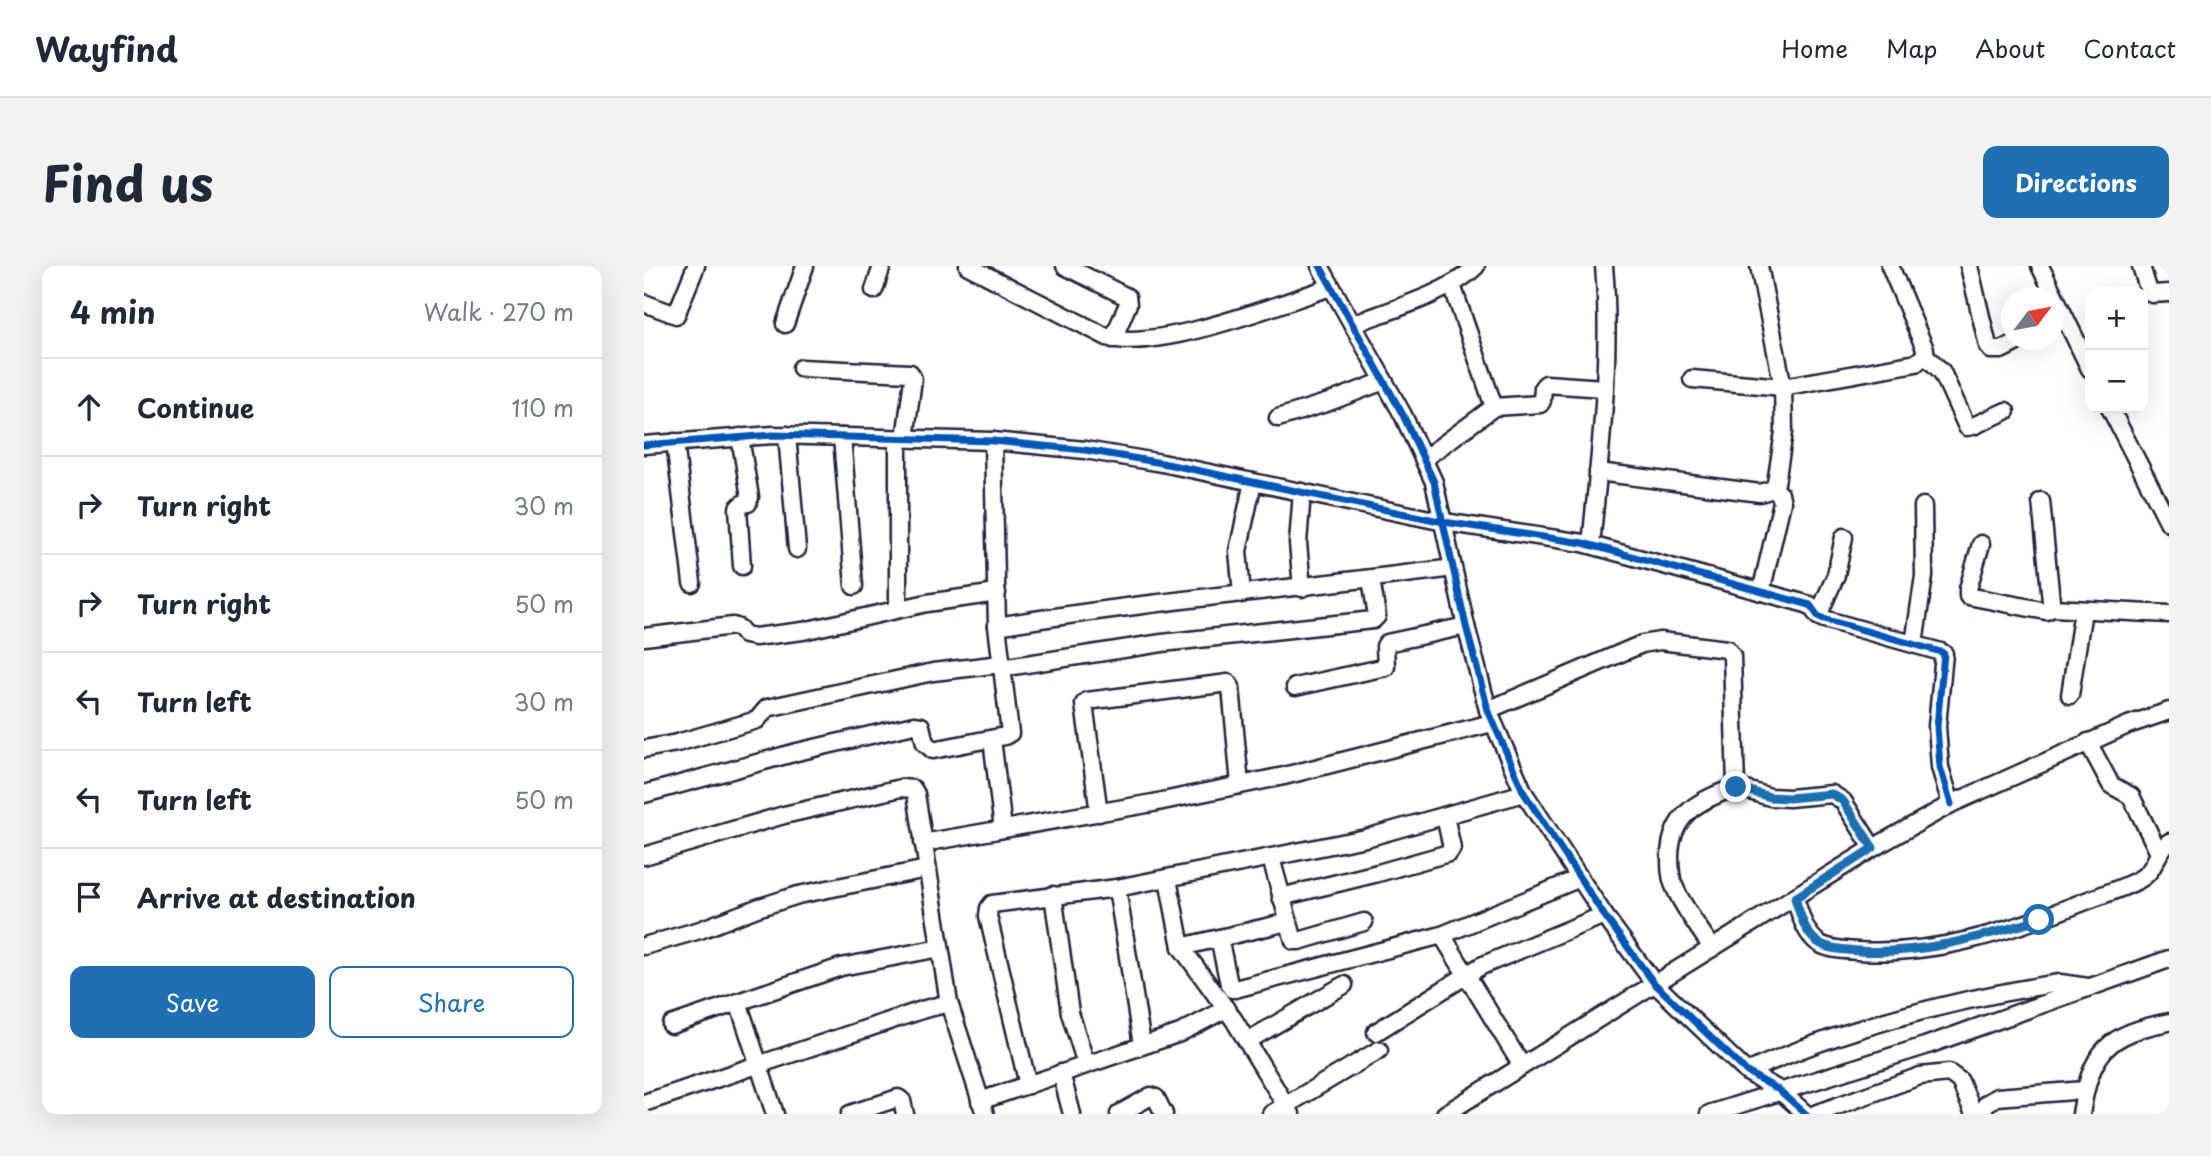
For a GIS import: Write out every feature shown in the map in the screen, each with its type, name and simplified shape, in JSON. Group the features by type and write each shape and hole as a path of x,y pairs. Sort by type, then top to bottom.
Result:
{"street":[{"path":"644,303 676,315 696,266"},
{"path":"785,324 805,266"},
{"path":"874,290 882,266"},
{"path":"968,266 1113,339 1153,338 1192,332 1331,287"},
{"path":"1065,266 1129,300 1113,339"},
{"path":"1320,266 1384,381 1434,482 1466,626 1490,717 1524,793 1604,915 1654,983 1747,1072 1779,1090 1805,1114"},
{"path":"1353,324 1452,285 1467,276 1476,266"},
{"path":"1591,545 1604,388 1607,299 1604,266"},
{"path":"1598,472 1760,493 1773,489 1784,432 1783,387 1759,266"},
{"path":"1692,379 1783,387 1916,363 1925,355 1926,349 1890,266"},
{"path":"1969,266 1988,346 1991,350 2001,350"},
{"path":"2040,266 2047,287"},
{"path":"2141,266 2149,292 2169,293"},
{"path":"1452,285 1494,407"},
{"path":"2064,328 2085,361"},
{"path":"1925,355 1942,372 1967,426 1973,426 2006,411"},
{"path":"802,368 910,373 913,379 902,439 898,608"},
{"path":"1278,418 1384,381"},
{"path":"1424,458 1494,407 1540,404 1546,384 1604,388"},
{"path":"2113,413 2169,523"},
{"path":"787,435 797,549"},
{"path":"644,445 787,435 993,441 1085,450 1444,522 1591,545 1810,605 1818,615 1941,652 1944,657 1937,726 1940,767 1951,804"},
{"path":"740,437 750,497 748,503 742,503 738,508 742,566"},
{"path":"842,437 854,586"},
{"path":"644,794 797,752 914,725 921,726 925,743 933,750 1010,733 997,626 993,441"},
{"path":"674,442 692,583"},
{"path":"1242,594 1238,551 1253,482"},
{"path":"1761,592 1782,502 1780,494 1773,489"},
{"path":"1302,492 1298,544 1302,588"},
{"path":"2041,500 2053,608"},
{"path":"1914,644 1924,576 1923,506"},
{"path":"1818,615 1836,575 1844,537"},
{"path":"1980,544 1968,596 2046,611 2053,608 2169,614"},
{"path":"997,626 1096,610 1302,588 1453,568"},
{"path":"644,749 677,743 757,720 767,708 933,672 1373,620 1377,615 1371,579"},
{"path":"644,637 733,626 745,635 755,637 803,631 898,608 997,593"},
{"path":"2070,695 2083,610"},
{"path":"1295,688 1385,668 1388,664 1385,646 1387,643 1466,626"},
{"path":"923,843 1099,813 1240,785 1490,717 1642,644 1660,641 1727,649 1732,656 1736,787"},
{"path":"1099,813 1084,704 1087,701 1228,683 1231,688 1240,785"},
{"path":"1445,1114 1873,848 1951,804 2088,742 2169,711"},
{"path":"992,738 1003,829"},
{"path":"1795,898 1804,924 1812,937 1821,944 1839,950 1883,953 1962,942 2039,920 2135,882 2152,870 2164,847 2131,796 2111,785 2088,742"},
{"path":"1712,948 1674,887 1670,870 1674,830 1681,818 1696,805 1713,795 1736,787 1770,797 1832,794 1843,801 1873,848"},
{"path":"644,856 784,815 913,789 916,794 949,1003 980,1110 1028,1085 1180,1033 1226,1009"},
{"path":"1028,1085 988,916 992,904 1117,888 1271,858 1366,838 1524,793"},
{"path":"1281,897 1449,853 1452,848 1445,816"},
{"path":"1271,858 1292,938 1296,942 1364,922"},
{"path":"644,946 700,930 798,895 927,869"},
{"path":"1219,938 1229,984 1235,989 1443,934 1580,878"},
{"path":"1168,879 1181,947 1247,1041 1282,1111 1378,1050"},
{"path":"1117,888 1142,1045"},
{"path":"1052,895 1068,1000 1086,1064"},
{"path":"1376,1032 1467,973 1604,915"},
{"path":"1181,947 1288,922"},
{"path":"1443,934 1522,1066"},
{"path":"671,1025 841,967 940,948"},
{"path":"1709,1114 1739,1109 1779,1090 1925,1046 2169,959"},
{"path":"1747,1072 1788,1054 1933,1009 2008,991 2060,983 2091,987"},
{"path":"1247,1041 1345,985"},
{"path":"738,1002 775,1114"},
{"path":"644,1103 949,1003"},
{"path":"2081,1114 2093,1066 2109,1044 2126,1035 2169,1022"},
{"path":"1061,1073 1072,1114"},
{"path":"1815,1114 1920,1076 1948,1073 1960,1081 1974,1114"},
{"path":"1980,1114 1987,1103 1997,1097 2085,1090"},
{"path":"1119,1114 1152,1096 1157,1098 1164,1114"},
{"path":"850,1114 898,1098 902,1101 905,1114"}],"cycle path":[{"path":"1320,266 1403,415 1434,482 1488,710 1524,793 1604,915 1654,983 1747,1072 1779,1090 1806,1114"},
{"path":"644,445 773,435 993,441 1085,450 1162,463 1444,522 1583,543 1810,605 1818,616 1824,619 1944,654 1937,726 1940,767 1951,804"}],"route":[{"path":"1736,787 1770,797 1789,798 1826,793 1837,796 1873,848 1795,898 1804,924 1812,937 1821,944 1839,950 1883,953 1926,949 1962,942 2039,920"}]}
